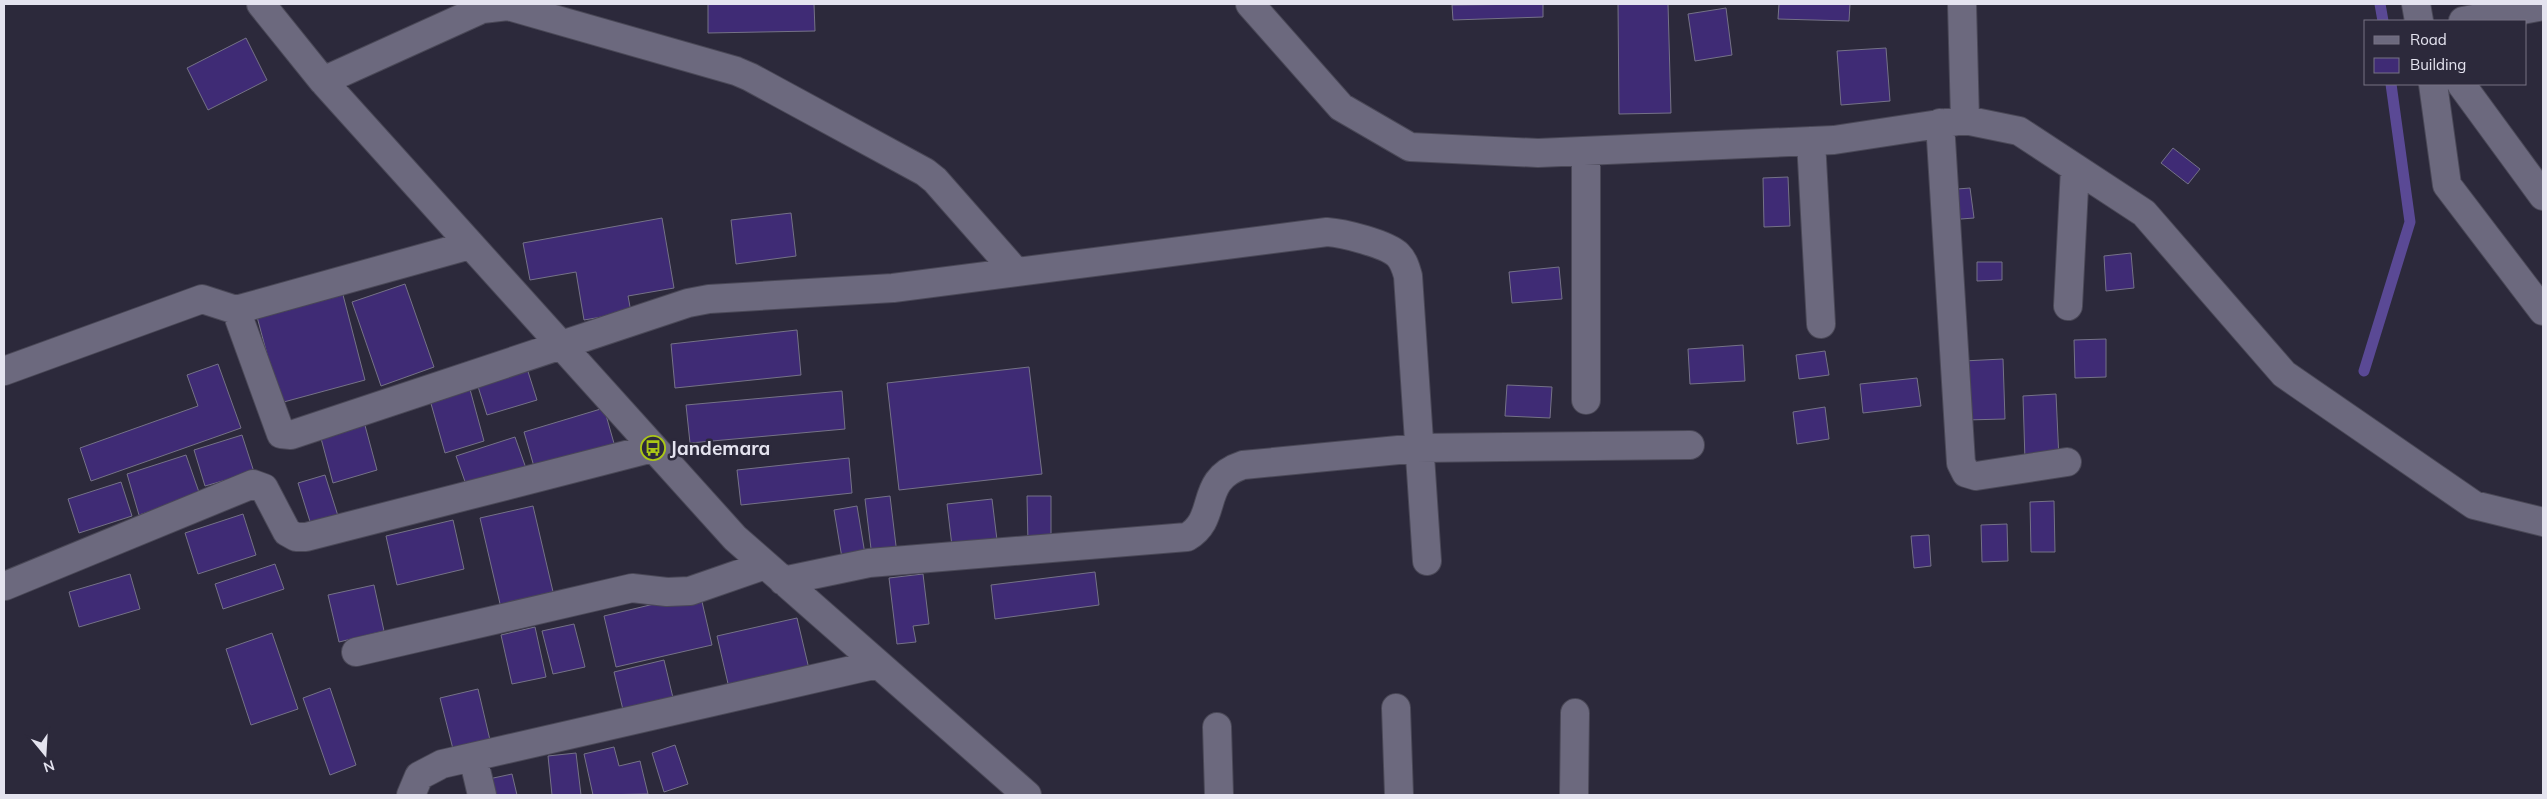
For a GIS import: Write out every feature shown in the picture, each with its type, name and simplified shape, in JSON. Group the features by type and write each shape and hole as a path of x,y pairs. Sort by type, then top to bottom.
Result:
{"street":[{"path":"261,4 323,81 735,538 1027,795"},
{"path":"1250,4 1341,108 1410,147 1538,153 1834,140 1952,122 2019,131 2144,213 2284,374 2474,505 2543,522"},
{"path":"1962,4 1952,122 1961,463 1966,472 1976,476 2067,462"},
{"path":"2416,4 2419,20"},
{"path":"323,81 482,9 508,6 554,10 736,71 904,160 935,180 1016,272"},
{"path":"2468,20 2543,6"},
{"path":"2433,85 2448,185 2543,311"},
{"path":"2462,85 2541,189"},
{"path":"1811,141 1821,324"},
{"path":"1586,151 1586,400"},
{"path":"2068,306 2075,168"},
{"path":"236,310 278,429 286,436 688,303 709,299 893,288 1339,232 1390,249 1398,255 1408,276 1427,562"},
{"path":"4,371 202,299 236,310 470,245"},
{"path":"356,652 632,588 667,592 690,591 774,573 869,563 1187,537 1197,531 1202,524 1214,487 1220,476 1230,469 1243,465 1419,448 1690,445"},
{"path":"5,586 253,484 264,488 287,532 296,537 306,537 654,448"},
{"path":"411,795 419,776 442,764 878,664"},
{"path":"1396,708 1399,795"},
{"path":"1574,713 1574,795"},
{"path":"1217,727 1219,795"},
{"path":"473,757 482,795"}],"building":[{"path":"708,4 814,4 815,31 708,33"},
{"path":"1543,4 1543,17 1453,20 1452,5"},
{"path":"1618,4 1668,4 1671,113 1619,114"},
{"path":"1779,4 1850,4 1849,21 1778,19"},
{"path":"1726,8 1732,55 1695,61 1688,14"},
{"path":"246,38 267,80 208,110 187,68"},
{"path":"1886,48 1890,101 1841,105 1837,51"},
{"path":"2173,148 2200,169 2188,184 2161,163"},
{"path":"1788,177 1790,226 1764,227 1763,178"},
{"path":"1970,188 1974,218 1948,220 1945,190"},
{"path":"791,213 796,256 736,264 731,220"},
{"path":"662,218 674,288 628,296 631,312 584,320 576,272 530,280 523,243"},
{"path":"2131,253 2134,288 2106,291 2104,256"},
{"path":"1977,262 2002,262 2002,280 1977,281"},
{"path":"1559,267 1562,299 1512,303 1509,272"},
{"path":"405,284 434,367 381,386 352,302"},
{"path":"342,291 365,380 280,403 256,313"},
{"path":"797,330 801,375 675,388 671,344"},
{"path":"2106,339 2106,377 2075,378 2074,340"},
{"path":"1743,345 1745,381 1690,384 1688,349"},
{"path":"1825,351 1829,375 1799,379 1796,355"},
{"path":"2003,359 2005,419 1966,420 1963,361"},
{"path":"525,362 537,400 487,415 475,377"},
{"path":"218,364 241,428 91,481 80,448 198,406 187,375"},
{"path":"1029,367 1042,474 899,490 887,383"},
{"path":"1917,378 1921,406 1863,413 1860,384"},
{"path":"468,382 484,441 445,453 428,393"},
{"path":"1507,385 1552,387 1550,418 1505,416"},
{"path":"842,391 845,429 690,443 686,405"},
{"path":"2056,394 2059,460 2025,461 2023,396"},
{"path":"1825,407 1829,439 1797,444 1793,412"},
{"path":"604,408 617,454 537,477 524,432"},
{"path":"363,418 377,470 333,483 319,431"},
{"path":"242,435 254,472 205,486 194,450"},
{"path":"515,437 528,474 469,493 456,456"},
{"path":"186,455 200,495 139,515 127,474"},
{"path":"849,458 852,493 741,505 737,470"},
{"path":"325,475 339,519 312,528 298,483"},
{"path":"121,482 132,516 79,533 68,499"},
{"path":"890,496 897,554 872,557 865,499"},
{"path":"1027,496 1051,496 1051,543 1028,543"},
{"path":"992,499 997,540 952,546 947,504"},
{"path":"2054,501 2055,552 2031,552 2030,502"},
{"path":"533,506 554,596 501,608 480,518"},
{"path":"857,506 866,560 843,564 834,510"},
{"path":"243,514 256,555 198,574 185,533"},
{"path":"453,520 464,569 397,585 386,536"},
{"path":"2007,524 2008,561 1982,562 1981,525"},
{"path":"1929,535 1931,566 1914,568 1911,536"},
{"path":"275,564 284,589 223,609 215,584"},
{"path":"1095,572 1099,605 995,619 991,585"},
{"path":"130,574 140,609 79,627 69,592"},
{"path":"923,574 929,624 913,626 916,642 897,644 889,578"},
{"path":"374,585 384,631 339,642 328,595"},
{"path":"700,593 712,645 616,667 604,616"},
{"path":"797,618 809,669 729,688 717,636"},
{"path":"574,624 585,667 553,674 542,631"},
{"path":"535,627 546,677 512,684 501,635"},
{"path":"272,633 298,709 251,725 226,649"},
{"path":"664,660 674,702 624,714 614,672"},
{"path":"330,688 356,765 330,775 303,698"},
{"path":"478,689 490,740 453,749 440,698"},
{"path":"675,745 688,784 664,792 652,753"},
{"path":"614,747 619,766 640,761 648,794 593,795 584,754"},
{"path":"576,753 581,795 552,795 548,756"},
{"path":"512,774 517,795 487,795 484,780"}],"waterway":[{"path":"2380,4 2383,20"},
{"path":"2364,371 2410,222 2391,85"}],"place":[{"name":"Jandemara","path":"653,448"}]}
